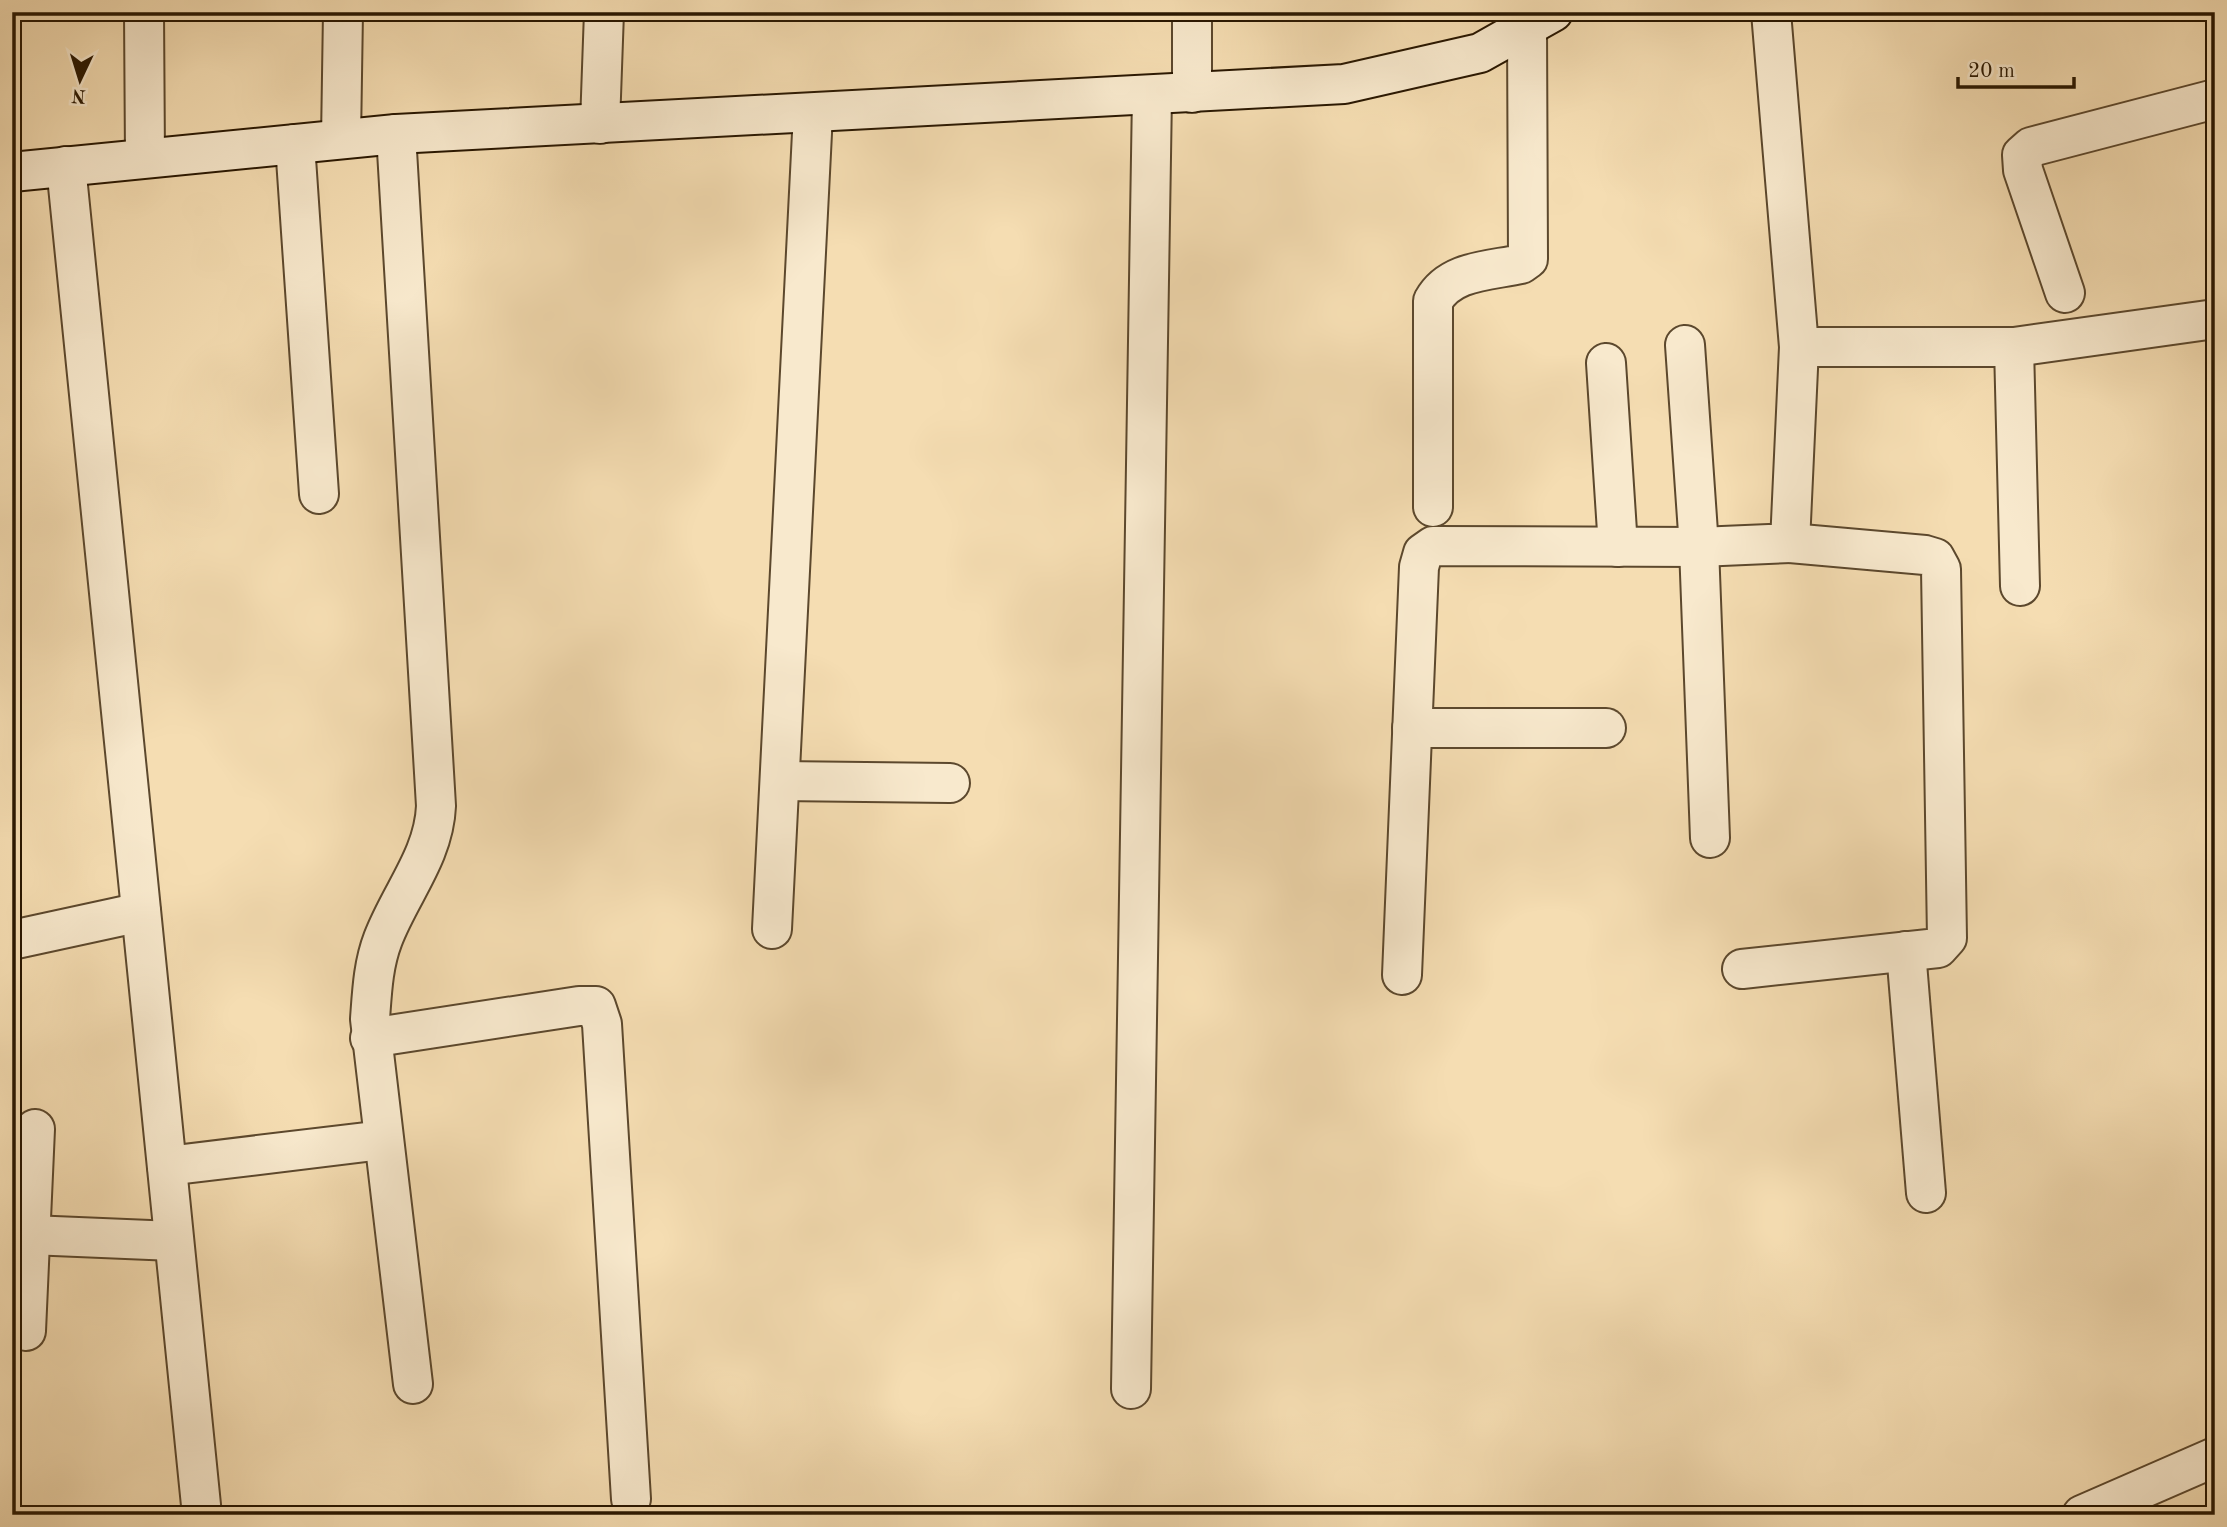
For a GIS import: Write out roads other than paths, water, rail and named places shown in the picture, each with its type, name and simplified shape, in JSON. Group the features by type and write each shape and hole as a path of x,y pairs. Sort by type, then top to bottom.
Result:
{"street":[{"path":"144,12 145,158"},
{"path":"341,139 343,12"},
{"path":"600,124 604,12"},
{"path":"1192,12 1192,93"},
{"path":"1771,12 1799,347 1790,543"},
{"path":"12,172 396,134 1344,84 1480,52 1540,19"},
{"path":"1433,507 1433,301 1441,287 1452,279 1521,264 1528,259 1540,19"},
{"path":"1131,1389 1152,95"},
{"path":"2066,293 2023,170 2022,155 2031,147 2215,99"},
{"path":"772,929 813,113"},
{"path":"396,134 436,806 431,843 383,938 375,961 370,1038 414,1384"},
{"path":"295,144 320,494"},
{"path":"66,166 202,1515"},
{"path":"1799,347 2014,347 2215,319"},
{"path":"1685,345 1699,547 1710,838"},
{"path":"2014,347 2020,586"},
{"path":"1606,363 1618,547"},
{"path":"1402,975 1419,567 1423,553 1433,546 1699,547 1790,543 1935,558 1941,569 1947,939 1938,947 1742,969"},
{"path":"1412,728 1606,728"},
{"path":"779,781 950,783"},
{"path":"12,940 141,912"},
{"path":"1906,951 1926,1193"},
{"path":"370,1038 579,1006 596,1006 602,1024 631,1499"},
{"path":"26,1331 35,1129"},
{"path":"167,1166 366,1142"},
{"path":"30,1235 174,1241"},
{"path":"2082,1515 2215,1457"}]}
